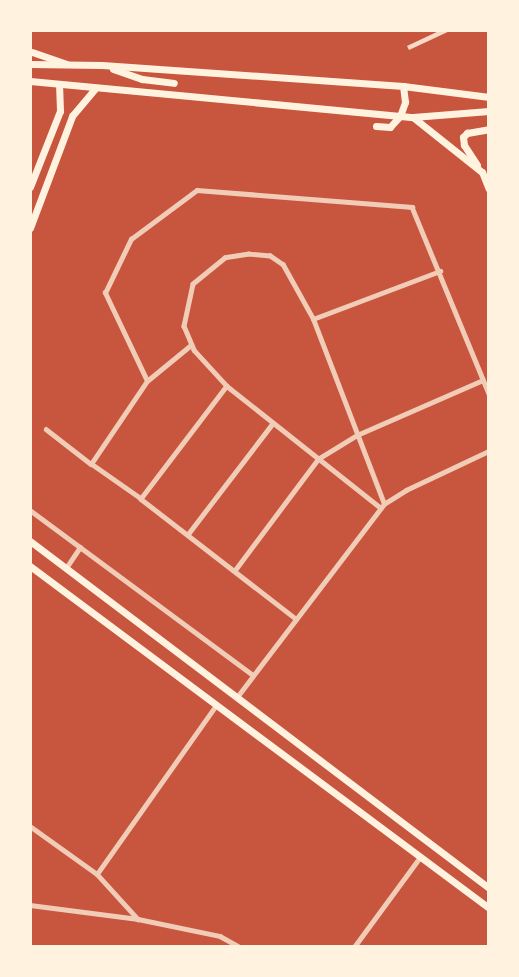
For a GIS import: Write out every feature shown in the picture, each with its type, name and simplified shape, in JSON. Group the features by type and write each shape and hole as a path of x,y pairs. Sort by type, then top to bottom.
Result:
{"main road":[{"path":"32,52 75,66"},
{"path":"30,64 102,65 403,86 489,97"},
{"path":"102,65 142,79 174,83"},
{"path":"30,81 94,89 413,117 489,111"},
{"path":"30,187 60,111 59,85"},
{"path":"376,126 390,127 400,116 405,102 403,86"},
{"path":"30,228 72,116 94,89"},
{"path":"413,117 482,172"},
{"path":"489,129 467,133 463,140 489,189"},
{"path":"39,167 52,171"},
{"path":"30,541 489,888"},
{"path":"30,566 489,908"}],"street":[{"path":"147,381 105,293 131,239 191,192 202,189 409,206 440,271 489,394"},
{"path":"259,254 283,265 313,319 383,506 272,424 227,386 191,345 184,326 189,292 210,266 233,256 259,254"},
{"path":"313,319 440,271"},
{"path":"90,464 147,381 191,345"},
{"path":"235,570 318,459 357,435 483,380"},
{"path":"141,500 227,386"},
{"path":"188,534 272,424"},
{"path":"46,429 90,464 188,534 296,619"},
{"path":"237,697 383,506 405,490 489,451"},
{"path":"30,510 254,675"},
{"path":"66,568 80,547"},
{"path":"97,874 216,705"},
{"path":"30,826 97,874 138,919"},
{"path":"354,947 420,856"},
{"path":"30,905 138,919 220,936 240,947"}],"building":[{"path":"441,30 452,30 409,50 407,46"}]}
